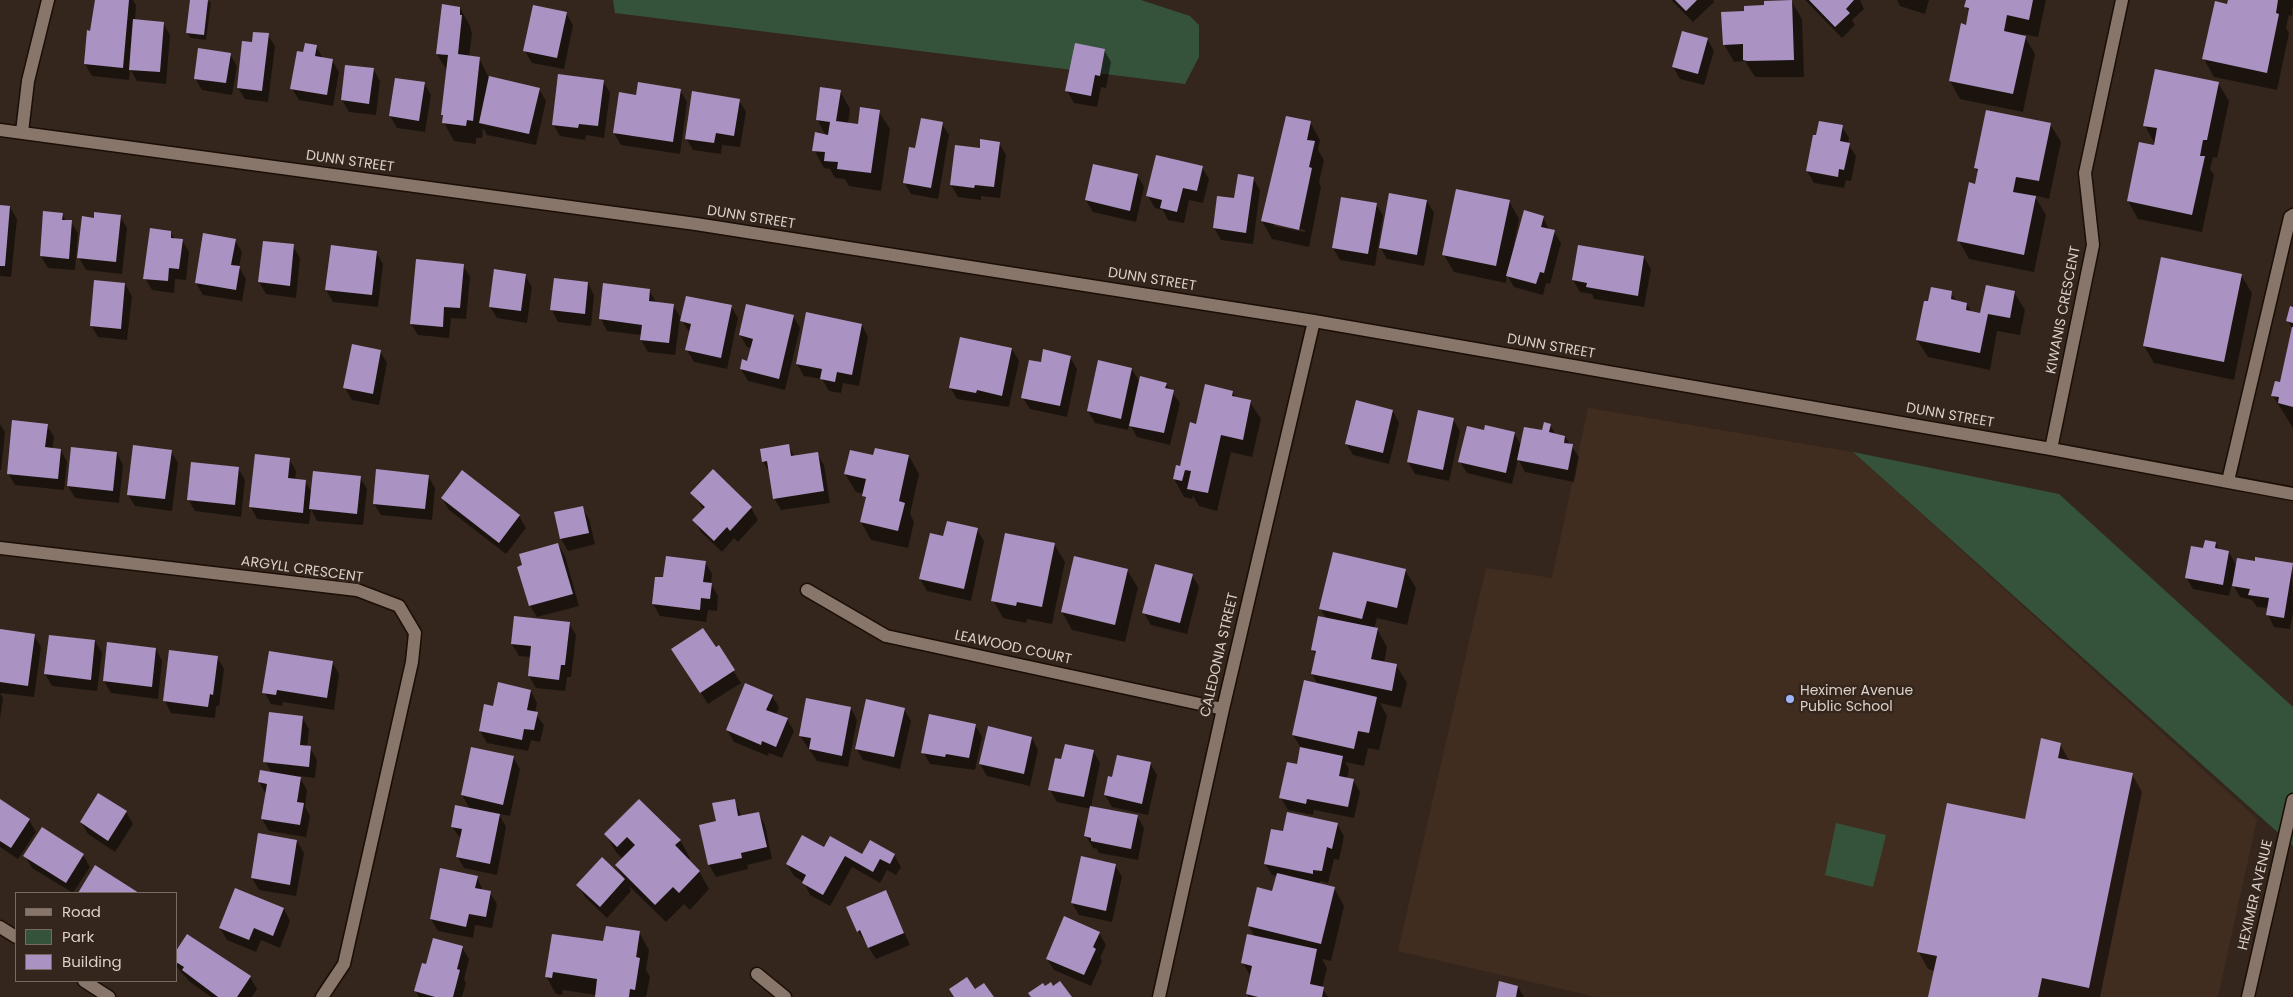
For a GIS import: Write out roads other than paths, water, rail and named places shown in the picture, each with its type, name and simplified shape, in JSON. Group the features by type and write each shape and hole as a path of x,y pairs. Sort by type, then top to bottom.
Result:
{"street":[{"path":"22,132 28,81 48,0"},
{"name":"KIWANIS CRESCENT","path":"2051,449 2093,245 2085,173 2122,0"},
{"name":"DUNN STREET","path":"0,130 696,224 1314,321 2051,449 2293,494"},
{"path":"2228,481 2290,217 2293,215"},
{"name":"CALEDONIA STREET","path":"1159,997 1223,709 1314,321"},
{"name":"ARGYLL CRESCENT","path":"0,548 357,590 399,606 415,633 412,662 344,964 322,997"},
{"name":"LEAWOOD COURT","path":"807,590 886,636 1223,709"},
{"name":"HEXIMER AVENUE","path":"2248,997 2293,800"},
{"path":"0,927 15,936"},
{"path":"757,974 785,997"},
{"path":"86,982 109,997"}],"place":[{"name":"Heximer Avenue Public School","path":"1790,699"}]}
